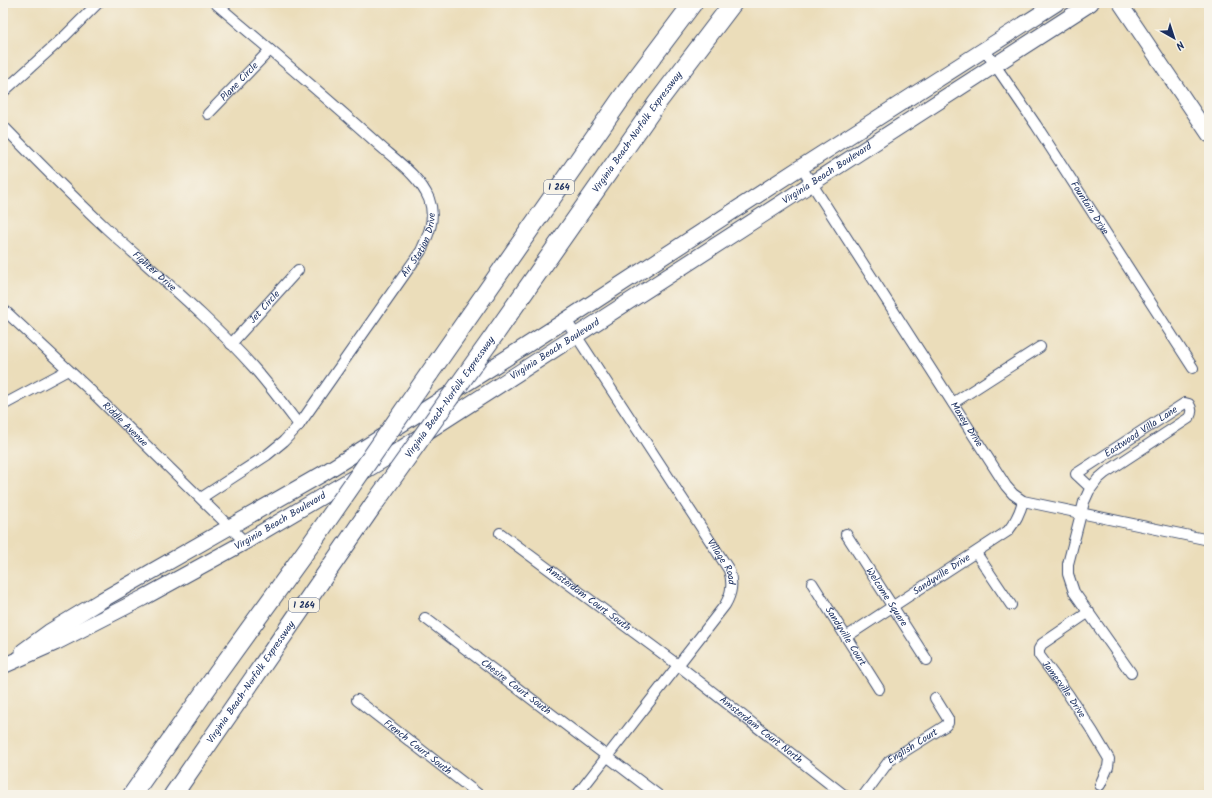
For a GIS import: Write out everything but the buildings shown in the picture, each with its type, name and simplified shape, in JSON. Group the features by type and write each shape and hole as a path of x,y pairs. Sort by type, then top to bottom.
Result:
{"highway":[{"name":"I 264","path":"132,795 311,544 623,96 693,3"},
{"name":"Virginia Beach-Norfolk Expressway","path":"173,795 374,504 657,103 733,3"},
{"path":"128,795 171,740"}],"main road":[{"name":"Virginia Beach Boulevard","path":"3,666 62,624 324,473 566,320 1057,3"},
{"name":"Virginia Beach Boulevard","path":"3,666 91,626 245,542 385,459 1091,3"}],"street":[{"path":"3,92 65,36 98,3"},
{"name":"Air Station Drive","path":"200,498 267,455 299,425 421,251 428,238 432,223 432,210 428,199 415,178 368,135 215,3"},
{"path":"1120,3 1209,135"},
{"name":"Fountain Drive","path":"984,49 1036,125 1193,368"},
{"name":"Plane Circle","path":"208,114 270,50"},
{"name":"Fighter Drive","path":"3,126 49,174 106,228 196,309 231,344 277,395 299,425"},
{"name":"Maxey Drive","path":"801,167 813,183 1006,486 1013,494 1023,501 1209,540"},
{"name":"Jet Circle","path":"231,344 298,270"},
{"name":"Riddle Avenue","path":"3,309 245,542"},
{"name":"Village Road","path":"566,320 729,570 732,579 730,597 725,605 577,795"},
{"path":"953,403 1040,347"},
{"path":"3,405 68,370"},
{"name":"Eastwood Villa Lane","path":"1091,488 1076,474 1185,403 1189,404 1192,408 1192,414 1189,418 1105,473 1091,488 1084,502 1068,564 1070,584 1074,592 1131,673"},
{"name":"Sandyville Drive","path":"846,637 1008,531 1020,512 1023,501"},
{"name":"Amsterdam Court South","path":"500,533 678,665"},
{"name":"Welcome Square","path":"846,534 927,660"},
{"path":"976,553 1011,605"},
{"name":"Sandyville Court","path":"812,583 879,689"},
{"name":"Jamesville Drive","path":"1089,612 1042,644 1039,649 1039,655 1076,707 1109,758 1108,767 1100,785"},
{"name":"Chesire Court South","path":"425,618 658,795"},
{"name":"Amsterdam Court North","path":"678,665 844,795"},
{"name":"English Court","path":"864,795 889,761 945,726 948,719 935,698"},
{"name":"French Court South","path":"357,700 479,795"}]}
